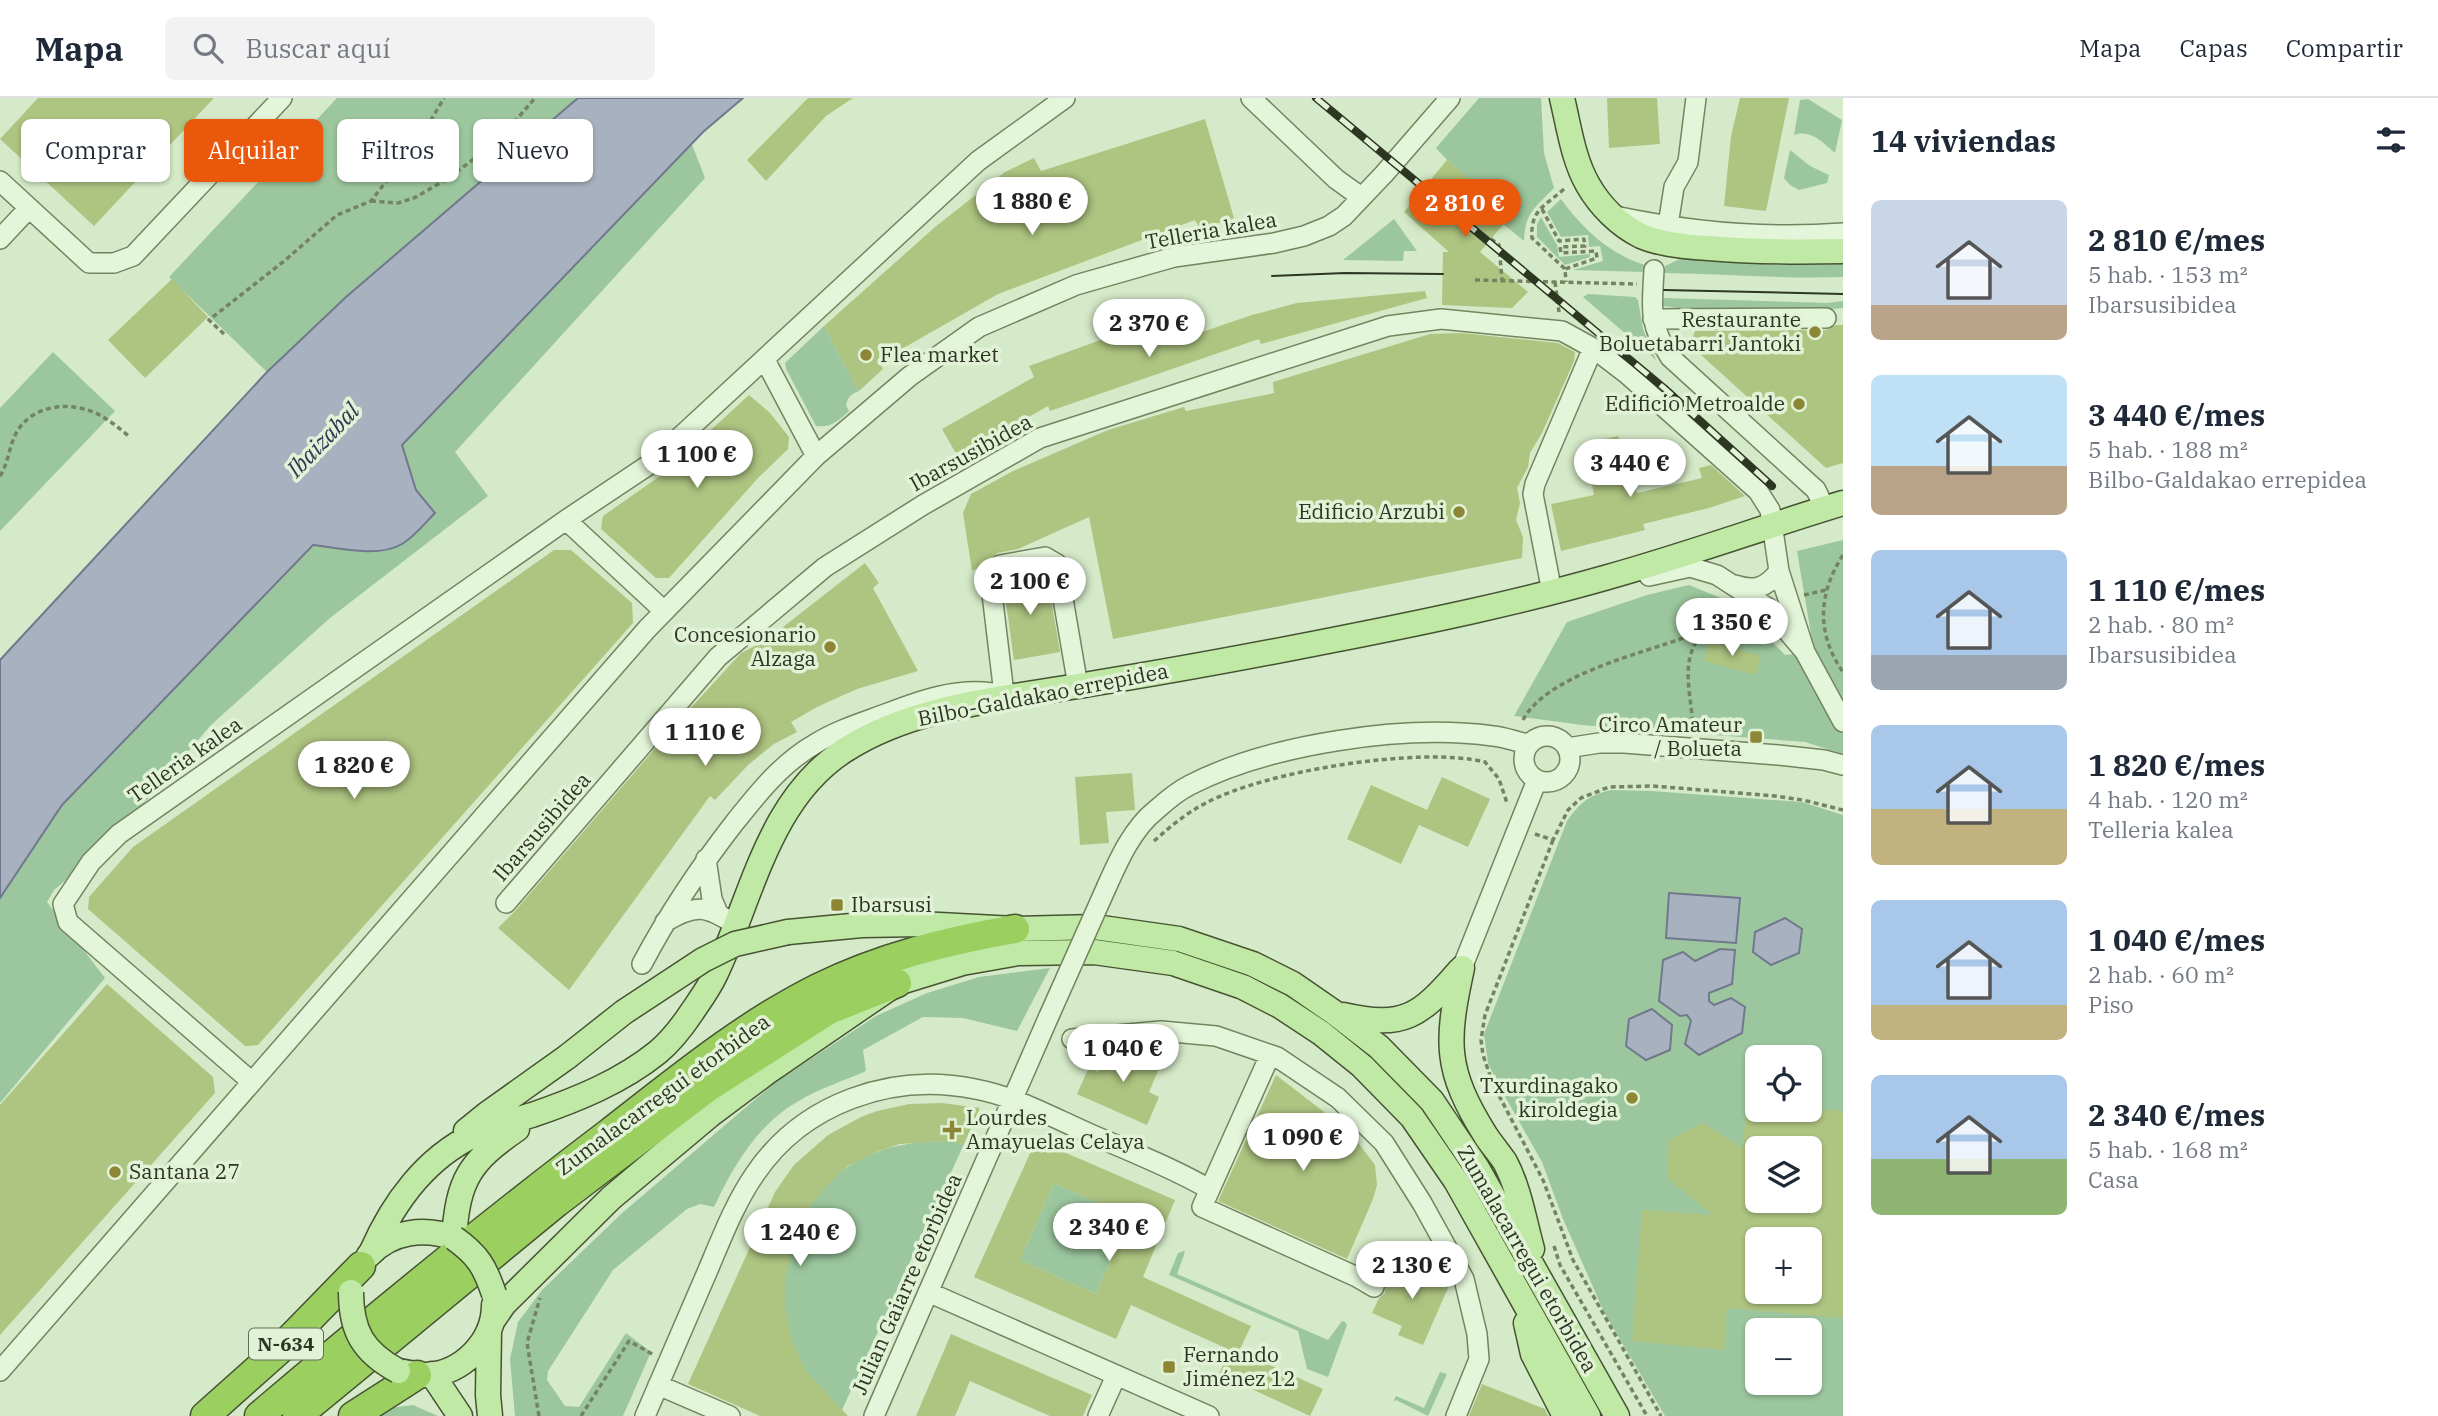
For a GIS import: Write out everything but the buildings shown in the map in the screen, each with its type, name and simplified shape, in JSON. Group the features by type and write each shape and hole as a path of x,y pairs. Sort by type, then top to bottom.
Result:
{"highway":[{"name":"Zumalacarregui etorbidea","path":"297,1416 495,1220 713,1053 818,988 859,970 956,939 1016,929"},
{"name":"Zumalacarregui etorbidea","path":"259,1416 556,1203 708,1088 829,1010 897,983"},
{"name":"N-634","path":"205,1416 278,1352 366,1259"},
{"path":"353,1416 416,1373"}],"main road":[{"path":"1562,98 1577,161 1586,183 1612,215 1643,236 1675,245 1753,252 1843,251"},
{"name":"Bilbo-Galdakao errepidea","path":"366,1259 382,1229 413,1184 434,1160 475,1134 540,1112 609,1084 662,1049 680,1029 714,979 727,919 783,816 820,769 844,750 900,723 1012,695 1078,687 1334,640 1552,592 1737,538 1773,536 1799,518 1834,506"},
{"path":"434,1160 487,1114 624,1012 703,960 735,944 788,932 862,925 920,924 1016,929"},
{"name":"Zumalacarregui etorbidea","path":"1016,929 1095,927 1179,939 1253,964 1293,984 1379,1047 1432,1101 1477,1168 1617,1416"},
{"name":"Zumalacarregui etorbidea","path":"897,983 962,964 1018,953 1094,952 1173,963 1243,987 1280,1006 1321,1033 1362,1066 1412,1117 1455,1181 1588,1416"},
{"path":"1335,1013 1372,1021 1393,1021 1418,1012 1438,995 1462,968"},
{"path":"1462,968 1452,1013 1450,1040 1456,1079 1517,1189 1539,1280"},
{"path":"491,1416 488,1395 491,1325 494,1294 486,1268 470,1249 454,1238 430,1231 411,1232 386,1241 366,1259 351,1292 351,1314 362,1342 380,1361 416,1373 446,1371 467,1360 479,1348 491,1325 503,1304 611,1198 770,1070 897,983"},
{"name":"Bilbo-Galdakao errepidea","path":"454,1238 460,1194 468,1173 490,1147 540,1112"},
{"path":"1518,1292 1533,1354 1565,1416"},
{"path":"416,1373 460,1416"}],"street":[{"path":"0,181 89,263 114,263 133,257 282,98"},
{"name":"Telleria kalea","path":"252,1082 68,922 63,904 91,862 119,834 566,520 653,462 978,161 1065,98"},
{"path":"1251,98 1336,179 1362,197"},
{"name":"Telleria kalea","path":"0,1370 664,611 816,456 910,376 979,327 1076,285 1174,257 1274,243 1304,236 1329,226 1344,216 1362,197 1450,98"},
{"path":"1668,225 1674,187 1688,162 1696,98"},
{"path":"0,239 29,208"},
{"path":"1612,215 1740,235 1815,236 1843,233"},
{"path":"1653,277 1656,335 1670,357 1834,506"},
{"path":"1653,314 1826,318"},
{"name":"Ibarsusibidea","path":"506,903 718,657 825,567 923,505 1041,438 1388,326 1441,319 1562,331 1593,348 1758,491 1770,510 1779,570 1805,652"},
{"path":"1552,592 1533,494 1593,348"},
{"path":"765,360 816,456"},
{"path":"566,520 664,611"},
{"path":"642,964 664,922 706,859 772,777 816,743 933,696 980,691 1012,695 990,577 1000,565 1045,557 1057,564 1078,687"},
{"name":"Bilbo-Galdakao errepidea","path":"1606,578 1636,579 1690,566 1717,575 1768,608 1805,652 1843,722"},
{"path":"1730,583 1756,589 1770,583 1779,570"},
{"name":"Julian Gaiarre etorbidea","path":"874,1416 1107,886 1132,839 1153,811 1189,785 1250,761 1309,747 1390,735 1444,734 1493,736 1529,744"},
{"path":"1546,736 1558,739 1567,748 1570,757 1568,767 1556,780 1537,780 1531,776 1524,764 1525,750 1534,740 1546,736"},
{"path":"1567,748 1599,743 1624,743 1779,755 1843,765"},
{"path":"1462,968 1537,780"},
{"path":"706,859 712,899 727,919"},
{"path":"664,922 679,913 701,907 727,919"},
{"path":"1072,1039 1161,1031 1216,1036 1270,1055 1338,1098 1384,1143 1422,1203 1464,1279 1477,1334 1479,1359 1456,1416"},
{"path":"1270,1055 1202,1208 1374,1287"},
{"path":"645,1416 732,1215 755,1174 785,1139 813,1117 859,1096 910,1084 974,1088 1012,1101 1185,1175 1209,1189"},
{"path":"928,1292 1209,1416"},
{"path":"1098,1416 1116,1376"},
{"path":"658,1385 730,1416"}],"path":[{"path":"371,201 422,135 444,98"},
{"path":"224,334 209,320 216,312 283,262 337,215 371,201 398,203 414,198 447,179 499,141 535,98"},
{"path":"1564,189 1533,216 1532,238 1565,269 1566,282"},
{"path":"1542,209 1559,241 1584,239 1585,246 1560,247 1561,253 1596,251 1597,258 1565,269"},
{"path":"1491,239 1499,246 1502,281"},
{"path":"1475,280 1566,282 1653,277"},
{"path":"1555,282 1562,331"},
{"path":"0,476 19,428 43,410 82,408 102,416 130,437"},
{"path":"1843,555 1832,572 1824,597 1825,630 1835,660 1843,672"},
{"path":"1803,595 1826,590"},
{"path":"1694,732 1687,664 1698,636 1720,615 1741,610"},
{"path":"1523,720 1529,708 1577,677 1686,637 1698,636"},
{"path":"1151,844 1184,816 1207,802 1256,783 1367,762 1463,758 1485,762 1499,779 1508,807 1504,824 1553,840"},
{"path":"1661,1416 1573,1260 1544,1180 1493,1084 1481,1040 1485,1015 1553,840 1568,810 1581,798 1609,787 1653,786 1775,796 1843,810"},
{"path":"1552,1237 1560,1265 1647,1416"},
{"path":"539,1416 527,1343 542,1290"},
{"path":"581,1416 629,1340 668,1363"}],"green space":[{"path":"337,98 578,98 554,119 473,119 473,182 480,182 346,297 267,372 169,277 258,182 323,182 323,119 317,119"},
{"path":"1479,98 1541,98 1544,153 1554,188 1529,217 1524,241 1503,224 1511,214 1436,148"},
{"path":"1808,99 1842,120 1835,153 1811,135 1794,135 1800,100"},
{"path":"689,137 705,178 455,452 488,496 330,618 211,725 110,843 54,890 47,902 105,978 0,1103 0,898 62,805 313,545 352,551 435,513 416,490 402,445"},
{"path":"1790,150 1810,166 1829,175 1827,183 1799,190 1790,185 1784,178"},
{"path":"1561,199 1597,239 1620,254 1645,265 1645,272 1573,270 1603,261 1600,246 1589,247 1588,235 1561,237 1547,212"},
{"path":"1541,217 1557,245 1559,257 1590,254 1590,257 1565,265 1537,237 1537,224"},
{"path":"1394,219 1417,251 1404,251 1403,261 1343,260"},
{"path":"1684,257 1770,262 1771,265 1843,264 1843,277 1665,273 1665,266"},
{"path":"1588,294 1635,297 1638,300 1643,329 1656,360 1583,297"},
{"path":"1664,298 1827,303 1843,301 1843,308 1808,311 1699,311 1663,306"},
{"path":"824,326 859,391 848,400 846,405 849,411 841,418 826,426 816,426 785,363"},
{"path":"53,352 115,411 0,531 0,408"},
{"path":"1843,540 1843,754 1805,742 1582,725 1514,716 1567,622 1647,595 1689,585 1735,604 1785,655 1814,652 1797,551"},
{"name":"Txurdinagako kiroldegia","path":"1611,790 1651,791 1802,802 1843,815 1843,1416 1665,1416 1604,1312 1563,1219 1542,1162 1488,1063 1484,1034 1567,821 1590,797"},
{"path":"1050,968 1017,1031 963,1018 923,1017 863,1050 866,1071 805,1097 770,1122 738,1162 714,1207 700,1204 687,1209 613,1270 548,1371 547,1380 565,1406 579,1407 626,1333 651,1352 623,1416 515,1416 510,1359 518,1322 542,1290 621,1214 773,1084 876,1016 927,993 979,977"},
{"path":"951,1141 964,1144 842,1410 806,1371 793,1346 786,1318 784,1289 788,1260 797,1232 810,1206 828,1184 849,1166 874,1153 898,1146"},
{"path":"1054,1183 1130,1217 1096,1294 1020,1260"},
{"path":"1184,1251 1177,1274 1328,1340 1342,1321 1345,1322 1347,1325 1328,1377 1307,1369 1298,1331 1169,1275 1178,1253"},
{"path":"1440,1372 1447,1374 1428,1416 1396,1400 1393,1402 1396,1396 1424,1408"},
{"path":"413,1405 438,1416 369,1416 383,1409"}],"water":[{"name":"Ibaizabal","path":"578,98 743,98 703,132 402,445 416,490 435,513 411,538 393,548 358,551 313,545 62,805 0,898 0,660 267,372 346,297 480,182 593,182 593,119 554,119"},
{"path":"1669,893 1740,898 1736,943 1666,938"},
{"path":"1785,918 1802,929 1799,953 1771,965 1753,952 1755,932"},
{"path":"1720,949 1735,950 1732,984 1709,993 1709,1001 1714,1005 1731,998 1745,1007 1742,1033 1699,1055 1685,1044 1691,1021 1687,1015 1680,1016 1659,1001 1663,960 1683,952 1695,961"},
{"path":"1652,1009 1672,1025 1670,1050 1646,1060 1626,1046 1629,1019"}],"tram line":[{"path":"1272,276 1345,273 1443,274"},
{"path":"1664,290 1843,294"}],"railway":[{"path":"1316,98 1664,388 1772,486"}],"place":[{"name":"Restaurante Boluetabarri Jantoki","path":"1815,332"},
{"name":"Flea market","path":"866,355"},
{"name":"Edificio Metroalde","path":"1799,404"},
{"name":"Edificio Arzubi","path":"1459,512"},
{"name":"Concesionario Alzaga","path":"830,647"},
{"name":"Circo Amateur / Bolueta","path":"1756,737"},
{"name":"Ibarsusi","path":"837,905"},
{"name":"Txurdinagako kiroldegia","path":"1632,1098"},
{"name":"Lourdes Amayuelas Celaya","path":"952,1130"},
{"name":"Santana 27","path":"115,1172"},
{"name":"Fernando Jiménez 12","path":"1169,1367"}]}
